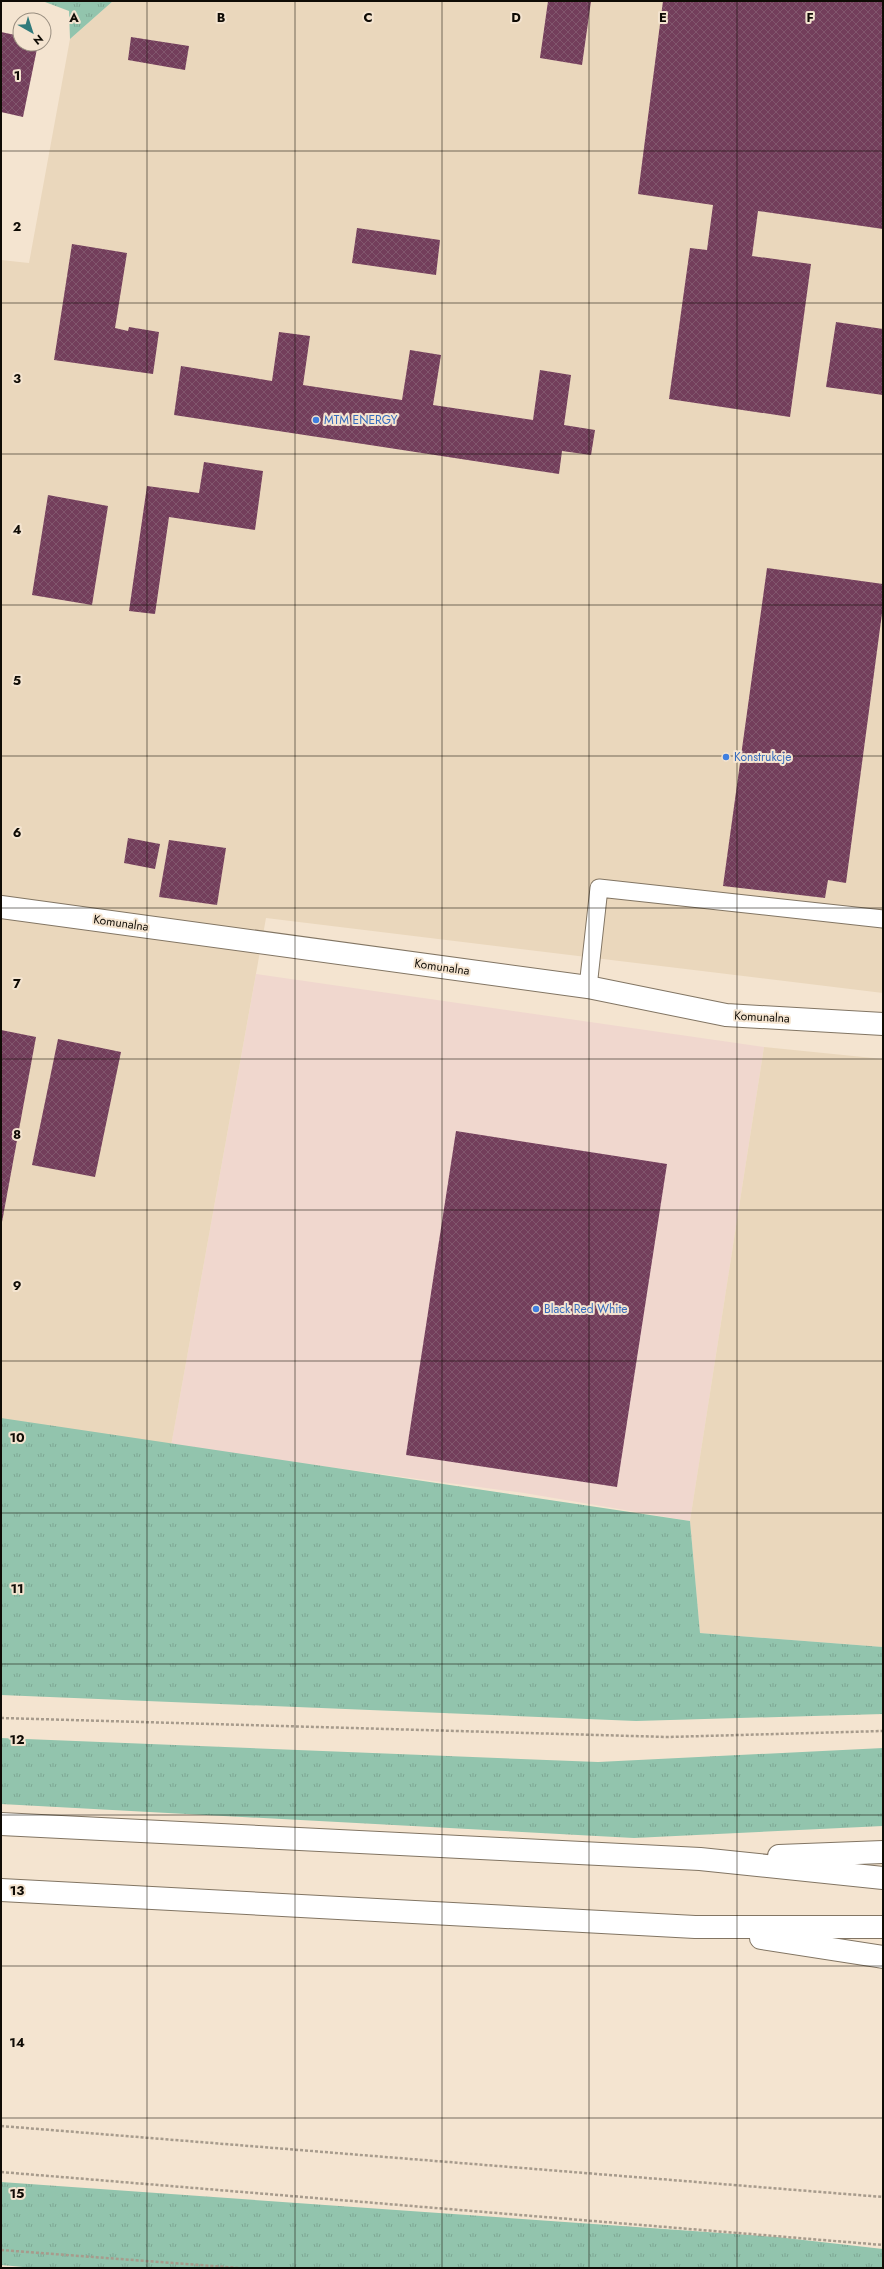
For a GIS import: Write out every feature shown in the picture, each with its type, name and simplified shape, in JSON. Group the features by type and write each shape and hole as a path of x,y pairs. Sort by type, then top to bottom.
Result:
{"main road":[{"name":"Komunalna","path":"1,906 588,987 726,1015 883,1024"},
{"path":"1,1824 700,1860 883,1878"},
{"path":"700,1860 883,1852"},
{"path":"1,1890 695,1927 883,1927"},
{"path":"695,1927 883,1957"}],"lane":[{"path":"588,987 599,888 883,919"}],"path":[{"path":"1,1718 668,1737 883,1730"},
{"path":"1,2126 883,2196"},
{"path":"1,2172 883,2245"},
{"path":"1,2250 239,2268"}],"shaded area":[{"path":"113,1 883,1 883,993 266,918 171,1446 1,1419 1,260 29,263 70,39"},
{"path":"256,974 764,1047 690,1521 524,1493 171,1446"},
{"path":"764,1047 883,1059 883,1647 700,1633 690,1521"}],"green space":[{"path":"30,1 113,1 70,39 69,11 45,2"},
{"path":"1,1418 690,1521 700,1633 883,1647 883,1714 636,1721 1,1695"},
{"path":"1,1738 598,1762 883,1748 883,1826 634,1838 1,1804"},
{"path":"1,2182 777,2237 883,2249 883,2268 34,2268 1,2265"}],"building":[{"path":"548,1 591,1 582,65 540,58"},
{"path":"663,1 883,1 883,229 758,211 752,256 811,264 790,417 669,399 690,248 707,250 713,205 638,194"},
{"path":"1,32 12,34 12,52 36,52 23,117 1,112"},
{"path":"131,37 189,46 185,70 128,60"},
{"path":"357,228 440,240 436,275 352,263"},
{"path":"72,244 127,253 115,328 128,331 129,327 159,332 153,374 54,360"},
{"path":"836,322 883,329 883,395 826,387"},
{"path":"279,332 310,336 303,385 402,400 410,350 441,355 433,405 533,420 540,370 571,375 564,425 595,430 591,455 562,451 559,474 174,415 181,366 272,381"},
{"path":"204,462 263,471 255,530 169,517 155,614 129,611 147,486 199,493"},
{"path":"48,495 108,506 92,605 32,595"},
{"path":"767,568 883,584 883,606 846,883 828,880 825,898 723,886"},
{"path":"128,838 160,844 155,869 124,863"},
{"path":"169,840 226,848 217,905 159,897"},
{"path":"1,1030 36,1037 2,1222 1,1222"},
{"path":"58,1039 121,1052 95,1177 32,1165"},
{"name":"Black Red White","path":"456,1131 667,1164 617,1487 406,1455"}],"place":[{"name":"MTM ENERGY","path":"316,420"},
{"name":"Konstrukcje","path":"726,757"},
{"name":"Black Red White","path":"536,1309"}]}
